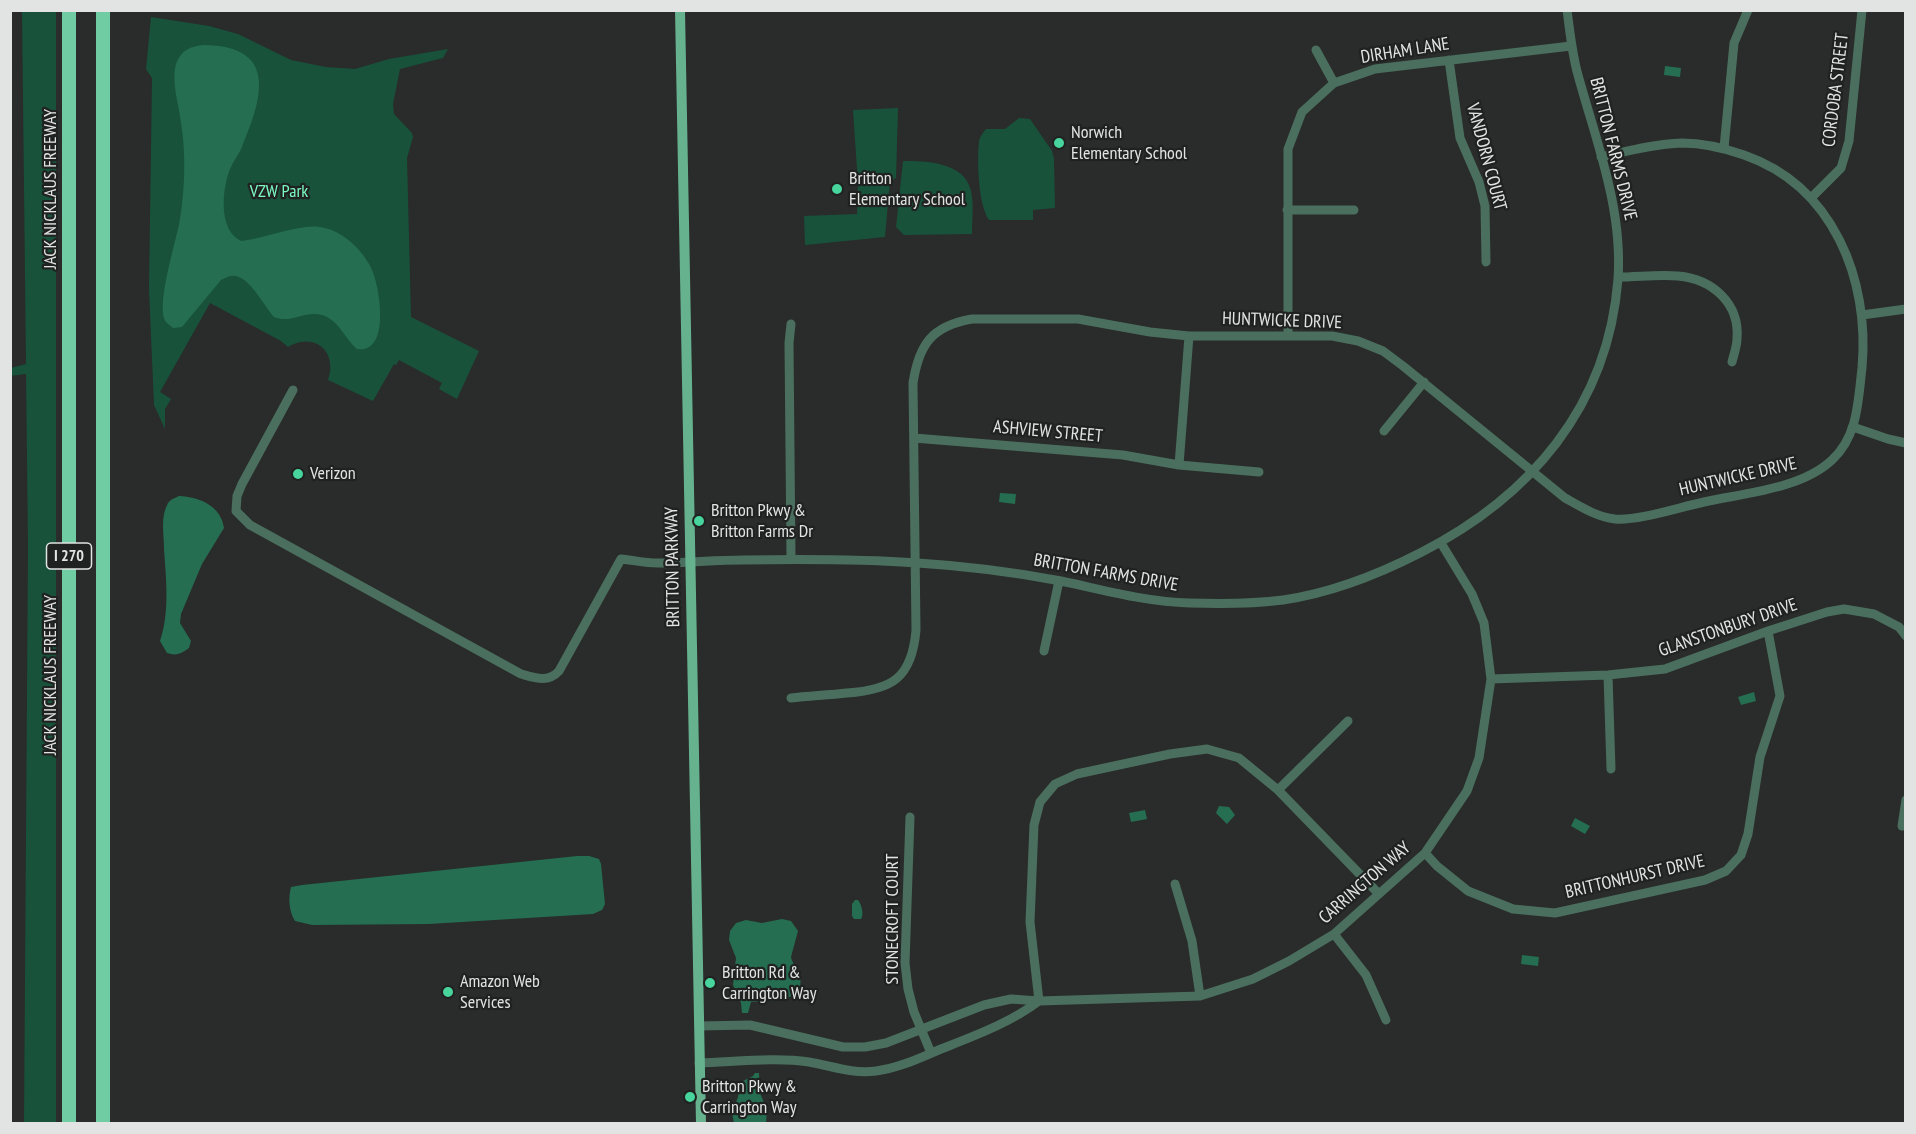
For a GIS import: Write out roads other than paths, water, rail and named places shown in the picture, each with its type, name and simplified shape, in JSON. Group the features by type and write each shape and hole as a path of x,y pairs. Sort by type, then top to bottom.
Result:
{"highway":[{"name":"JACK NICKLAUS FREEWAY","path":"69,10 69,1124"},
{"name":"I 270","path":"103,10 103,1124"}],"main road":[{"name":"BRITTON PARKWAY","path":"680,10 701,1124"}],"street":[{"name":"BRITTON FARMS DRIVE","path":"293,390 242,484 237,496 236,511 250,525 521,674 538,679 550,679 560,671 621,559 656,563 791,559 915,562 1059,581 1120,594 1174,602 1243,604 1285,600 1347,585 1399,564 1441,543 1467,528 1493,508 1533,472 1563,435 1588,393 1601,360 1612,317 1618,277 1616,219 1571,46 1567,10"},
{"name":"CORDOBA STREET","path":"1812,198 1841,168 1849,141 1862,10"},
{"path":"1724,148 1734,43 1746,11"},
{"name":"DIRHAM LANE","path":"1288,335 1288,149 1302,112 1334,82 1375,69 1571,46"},
{"path":"1316,50 1334,82"},
{"name":"VANDORN COURT","path":"1449,60 1460,138 1479,182 1485,206 1486,261"},
{"name":"HUNTWICKE DRIVE","path":"791,698 879,689 892,683 903,674 915,647 913,383 920,352 929,338 955,322 972,319 1078,319 1150,332 1189,336 1332,336 1358,341 1383,351 1424,382 1565,498 1593,513 1616,519 1637,517 1788,484 1812,476 1832,460 1845,445 1853,427 1858,405 1863,357 1862,315 1850,263 1840,239 1812,198 1787,175 1755,159 1724,148 1682,143 1645,147 1601,157"},
{"path":"1287,210 1354,210"},
{"path":"1618,277 1678,276 1703,281 1724,296 1736,318 1737,340 1732,362"},
{"path":"1862,315 1905,309"},
{"path":"791,324 789,343 791,559"},
{"path":"1179,465 1189,336"},
{"path":"1384,431 1424,382"},
{"path":"1853,427 1888,439 1905,442"},
{"name":"ASHVIEW STREET","path":"914,438 1123,455 1179,465 1258,471"},
{"name":"CARRINGTON WAY","path":"699,1026 750,1025 843,1047 886,1043 984,1005 1011,999 1039,1001 1200,996 1252,979 1289,961 1334,934 1425,853 1467,791 1479,758 1491,679 1484,623 1472,594 1441,543"},
{"path":"1044,651 1059,581"},
{"name":"GLANSTONBURY DRIVE","path":"1491,679 1608,675 1665,669 1768,631 1827,612 1844,609 1874,614 1902,624"},
{"path":"1902,624 1905,636"},
{"name":"BRITTONHURST DRIVE","path":"1425,853 1468,891 1513,909 1555,913 1705,880 1726,871 1741,855 1748,834 1760,757 1780,696 1768,631"},
{"path":"1608,675 1611,769"},
{"path":"1278,790 1348,721"},
{"path":"699,1063 792,1061 809,1062 853,1072 876,1071 895,1067 982,1033 1025,1012 1039,1001 1030,922 1034,825 1040,802 1055,784 1077,774 1207,749 1239,758 1278,790 1378,893"},
{"path":"1902,826 1905,800"},
{"name":"STONECROFT COURT","path":"910,817 906,963 908,989 931,1053"},
{"path":"1175,884 1192,941 1200,996"},
{"path":"1334,934 1365,975 1386,1020"}],"place":[{"name":"Norwich Elementary School","path":"1059,143"},
{"name":"Britton Elementary School","path":"837,189"},
{"name":"Verizon","path":"298,474"},
{"name":"Britton Pkwy & Britton Farms Dr","path":"699,521"},
{"name":"Britton Rd & Carrington Way","path":"710,983"},
{"name":"Amazon Web Services","path":"448,992"},
{"name":"Britton Pkwy & Carrington Way","path":"690,1097"}],"park label":[{"name":"VZW Park","path":"279,192"}]}
